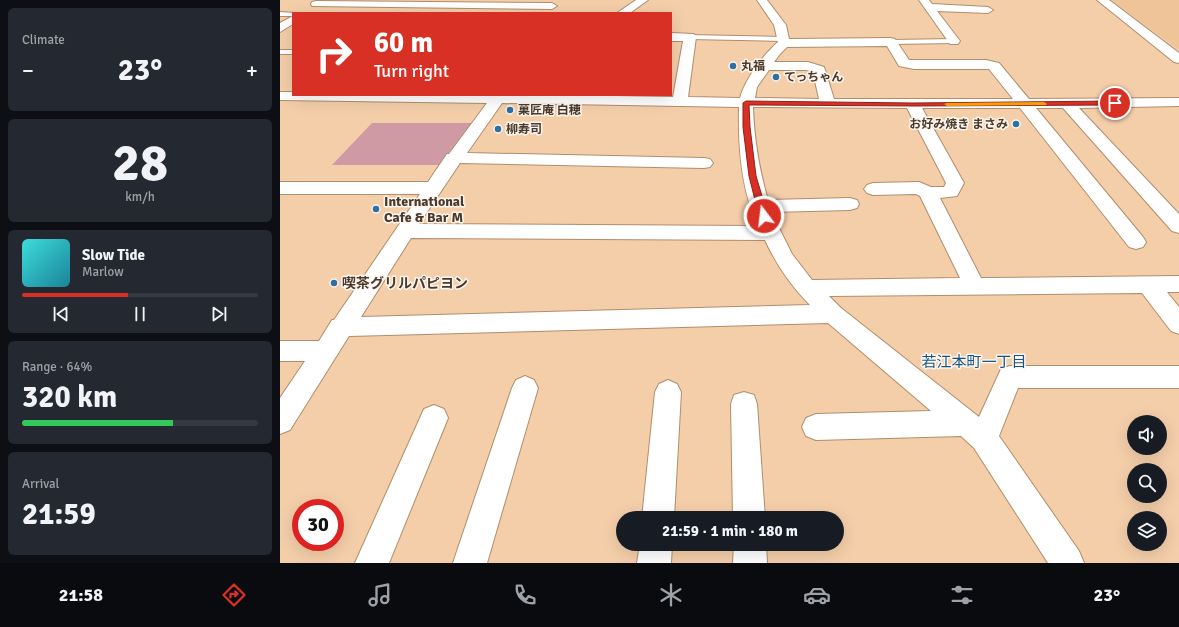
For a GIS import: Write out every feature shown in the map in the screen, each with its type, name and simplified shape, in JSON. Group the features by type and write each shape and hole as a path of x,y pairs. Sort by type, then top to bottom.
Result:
{"street":[{"path":"625,12 643,0"},
{"path":"762,0 780,25 783,41 750,87 746,103 746,127 752,176 764,216 784,258 806,288 833,314 975,431 1067,563"},
{"path":"1102,0 1179,59"},
{"path":"926,4 988,10"},
{"path":"926,4 954,41"},
{"path":"315,5 552,6"},
{"path":"280,28 292,20"},
{"path":"672,37 690,37 680,102"},
{"path":"783,41 892,42 904,63 914,65 986,64 994,66 1023,104 1136,242"},
{"path":"764,66 808,66 819,70 828,104"},
{"path":"280,96 491,96 680,102 913,105 1179,102"},
{"path":"280,421 340,327 453,158 491,96"},
{"path":"1067,104 1179,226"},
{"path":"873,189 919,188 928,193 951,192 955,184 913,105"},
{"path":"453,158 704,163"},
{"path":"280,188 433,188"},
{"path":"928,193 975,286"},
{"path":"761,206 850,204"},
{"path":"404,231 772,233"},
{"path":"806,288 1179,284"},
{"path":"1148,285 1179,324"},
{"path":"340,327 833,314"},
{"path":"280,352 325,351"},
{"path":"975,431 1010,377 1179,377"},
{"path":"470,563 524,388"},
{"path":"659,511 668,392"},
{"path":"744,404 749,511"},
{"path":"372,563 434,418"},
{"path":"816,427 975,431"},
{"path":"654,563 655,551"},
{"path":"750,551 750,563"}],"lane":[{"path":"280,14 292,14"},
{"path":"690,37 783,41"},
{"path":"892,42 954,41"},
{"path":"280,52 292,52"}],"shaded area":[{"path":"1111,0 1179,0 1179,50"},
{"path":"372,123 473,123 440,165 332,165"}],"slow traffic":[{"path":"947,104 1044,104"}],"place":[{"name":"丸福","path":"733,66"},
{"name":"てっちゃん","path":"776,77"},
{"name":"菓匠庵 白穂","path":"510,110"},
{"name":"お好み焼き まさみ","path":"1016,124"},
{"name":"柳寿司","path":"498,129"},
{"name":"International Cafe & Bar M","path":"376,209"},
{"name":"喫茶グリルパピヨン","path":"334,283"}],"district":[{"name":"若江本町一丁目","path":"974,362"}],"route":[{"path":"764,216 752,176 746,127 746,103 913,105 1115,103"}]}
